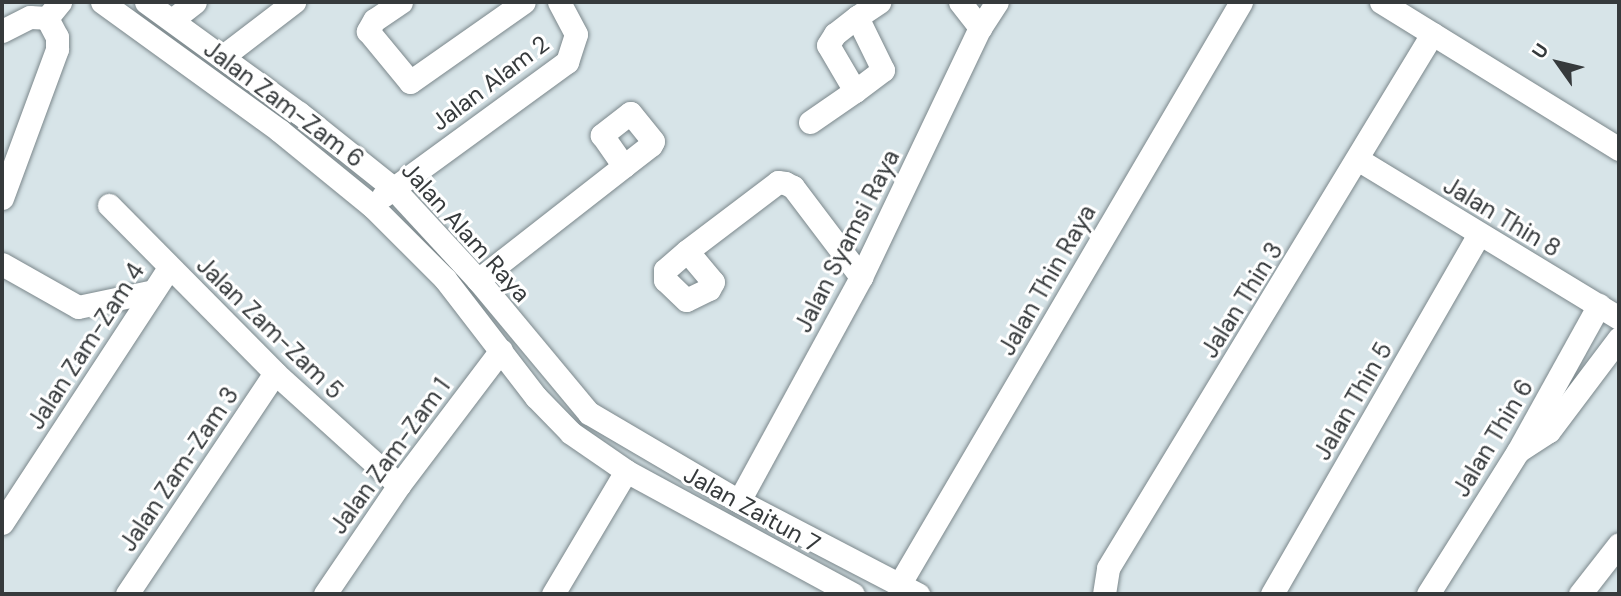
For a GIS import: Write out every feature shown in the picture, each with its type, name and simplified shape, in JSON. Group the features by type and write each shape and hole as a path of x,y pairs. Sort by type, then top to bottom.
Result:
{"street":[{"name":"Jalan Zam-Zam 6","path":"102,2 280,131 372,206 445,279 500,350 571,433 626,471"},
{"name":"Jalan Alam Raya","path":"146,2 393,188 478,280 589,413 739,500 909,590"},
{"path":"172,20 195,2"},
{"path":"222,57 294,2"},
{"path":"401,2 374,20 368,31 410,82 524,2"},
{"name":"Jalan Alam 2","path":"372,206 567,62 576,34 559,2"},
{"path":"855,91 828,45 857,17 879,2"},
{"path":"960,2 980,28"},
{"name":"Jalan Syamsi Raya","path":"739,500 862,277 980,28 997,2"},
{"name":"Jalan Thin Raya","path":"909,590 1241,2"},
{"path":"1381,2 1619,149"},
{"path":"2,31 58,6 57,49 2,198"},
{"path":"810,122 883,70 857,17"},
{"name":"Jalan Thin 3","path":"1104,594 1108,568 1359,160 1432,34"},
{"name":"Jalan Thin 8","path":"1359,160 1619,318"},
{"path":"478,280 624,166"},
{"path":"687,251 778,182 785,183 793,187 862,277"},
{"name":"Jalan Zam-Zam 5","path":"109,205 275,373 399,485"},
{"name":"Jalan Thin 5","path":"1272,594 1479,234"},
{"path":"2,264 78,307 150,292"},
{"name":"Jalan Zam-Zam 4","path":"2,523 150,292 169,268"},
{"name":"Jalan Thin 6","path":"1428,594 1518,451 1599,305"},
{"path":"1518,451 1549,431 1619,338"},
{"name":"Jalan Zam-Zam 1","path":"325,594 399,485 500,350"},
{"name":"Jalan Zam-Zam 3","path":"127,594 275,373"},
{"path":"553,594 626,471"},
{"name":"Jalan Zaitun 7","path":"626,471 853,594"},
{"path":"1580,594 1616,556"}]}
